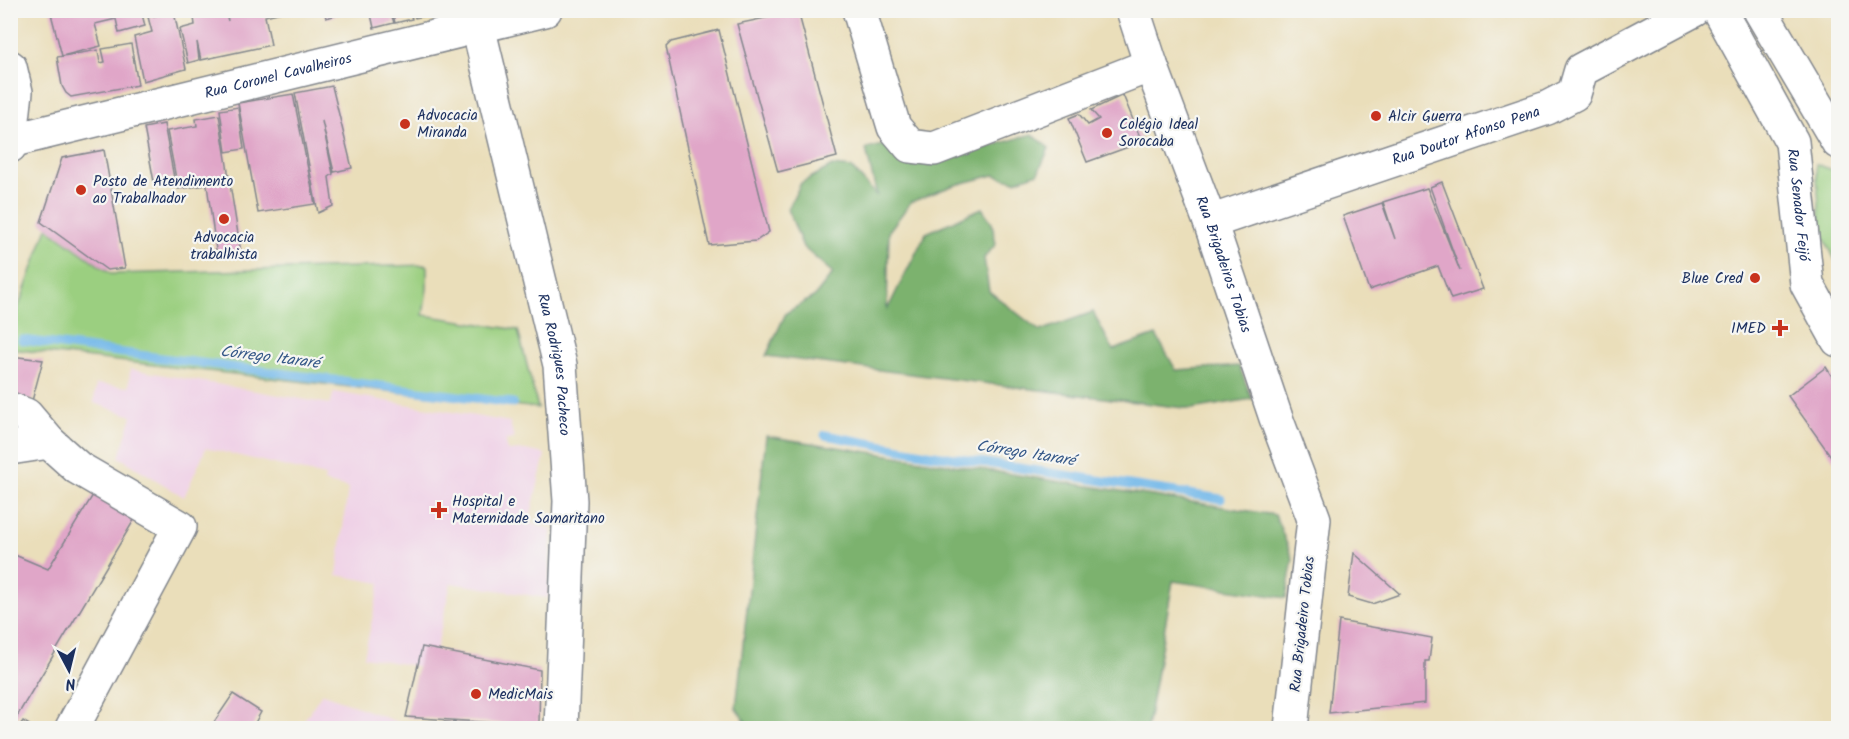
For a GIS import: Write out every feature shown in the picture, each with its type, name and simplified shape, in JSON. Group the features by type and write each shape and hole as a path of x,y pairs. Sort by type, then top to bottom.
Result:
{"street":[{"name":"Rua Coronel Cavalheiros","path":"11,142 476,19 545,10"},
{"path":"859,10 894,127 910,146 934,149 1151,65"},
{"name":"Rua Brigadeiros Tobias","path":"1133,10 1151,65 1210,222 1276,418 1314,519"},
{"name":"Rua Doutor Afonso Pena","path":"1210,222 1547,108 1574,94 1581,70 1694,10"},
{"name":"Rua Senador Feijó","path":"1719,10 1792,142 1807,284 1839,340"},
{"path":"1760,10 1839,142"},
{"name":"Rua Rodrigues Pacheco","path":"476,19 560,365 570,501 561,729"},
{"path":"10,67 16,92 11,142"},
{"path":"10,409 26,415 49,442 78,468 180,526 72,729"},
{"path":"10,448 49,442"},
{"name":"Rua Brigadeiro Tobias","path":"1291,729 1314,519"}],"shaded area":[{"name":"Hospital e Maternidade Samaritano","path":"130,369 330,404 334,392 510,422 514,439 506,440 507,451 525,450 545,454 529,523 551,530 548,598 451,583 432,669 364,657 380,583 337,575 348,488 324,482 325,476 206,448 184,497 119,457 132,416 94,403 96,384 129,387"},
{"path":"322,693 413,728 299,728"}],"green space":[{"path":"1032,134 1049,148 1038,173 1015,181 994,175 952,186 911,202 889,231 887,310 926,233 982,208 992,223 996,244 984,258 989,291 1040,331 1093,312 1113,350 1156,335 1176,370 1239,366 1252,399 1192,409 766,356 786,313 815,296 833,273 803,247 788,209 801,183 832,166 852,168 877,196 866,149 888,144 939,161"},
{"path":"1816,164 1838,172 1838,266 1821,231"},
{"path":"47,228 111,274 427,265 427,289 423,315 518,330 538,408 11,349 11,328"},
{"path":"766,436 1275,515 1293,559 1286,598 1173,581 1147,728 750,728 736,708"}],"building":[{"path":"50,10 141,10 145,26 119,33 116,19 95,24 101,46 62,56"},
{"path":"193,10 225,10 228,21 226,10 286,11 265,16 271,45 201,60 197,42 199,60 188,63 180,29 195,25"},
{"path":"324,10 351,10 351,11 326,18"},
{"path":"370,10 390,10 394,23 374,28"},
{"path":"392,10 410,10 412,19 395,23"},
{"path":"413,10 447,10 447,12 415,18"},
{"path":"798,11 837,157 778,172 737,24"},
{"path":"174,12 186,69 143,81 134,37 152,32 148,17"},
{"path":"719,30 769,232 756,241 709,245 666,47 671,42"},
{"path":"131,44 138,85 71,97 66,93 62,86 57,57 98,50 100,63 105,62 102,49"},
{"path":"332,86 352,168 334,172 322,121 333,174 329,177 333,206 318,213 295,93"},
{"path":"293,94 315,204 258,213 238,103"},
{"name":"Colégio Ideal Sorocaba","path":"1123,95 1142,142 1087,162 1069,118 1079,114 1088,125 1099,119 1091,110"},
{"path":"238,107 244,149 226,152 220,110"},
{"name":"Advocacia trabalhista","path":"219,115 241,253 217,257 207,185 178,189 167,131 197,126 196,119"},
{"path":"164,124 174,178 154,182 144,128"},
{"name":"Posto de Atendimento ao Trabalhador","path":"104,150 125,268 107,270 41,222 62,158"},
{"path":"1442,182 1483,289 1451,299 1438,266 1369,290 1343,216 1382,203 1395,239 1383,202 1427,188 1460,271 1430,187"},
{"path":"10,356 43,360 32,401 10,396"},
{"path":"1826,367 1838,386 1838,466 1788,396"},
{"path":"96,490 137,515 10,728 10,553 48,569"},
{"path":"1354,553 1400,594 1372,604 1348,597"},
{"path":"1339,621 1432,638 1429,661 1425,661 1425,703 1329,713"},
{"name":"MedicMais","path":"422,647 540,670 539,726 406,717"},
{"path":"233,694 261,712 252,728 210,728"},
{"path":"23,721 34,728 18,728"},
{"path":"444,722 512,727 512,728 443,728"}],"waterway":[{"name":"Córrego Itararé","path":"22,340 513,403"},
{"name":"Córrego Itararé","path":"825,435 928,454 1221,499"}],"place":[{"name":"Alcir Guerra","path":"1376,116"},
{"name":"Advocacia Miranda","path":"405,124"},
{"name":"Colégio Ideal Sorocaba","path":"1107,133"},
{"name":"Posto de Atendimento ao Trabalhador","path":"81,190"},
{"name":"Advocacia trabalhista","path":"224,219"},
{"name":"Blue Cred","path":"1755,278"},
{"name":"IMED","path":"1780,328"},
{"name":"Hospital e Maternidade Samaritano","path":"439,510"},
{"name":"MedicMais","path":"476,694"}]}
